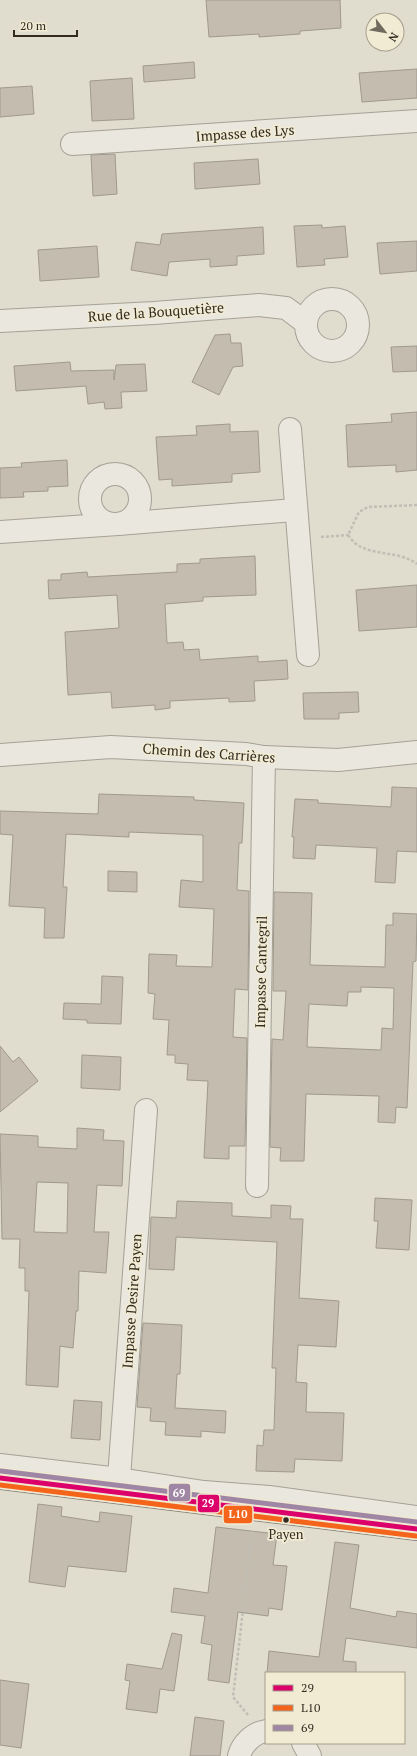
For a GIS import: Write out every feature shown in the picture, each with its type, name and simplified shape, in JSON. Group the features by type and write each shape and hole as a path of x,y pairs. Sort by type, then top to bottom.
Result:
{"main road":[{"path":"0,1478 119,1485 254,1509 417,1529"}],"street":[{"name":"Impasse des Lys","path":"72,144 417,121"},
{"name":"Rue de la Bouquetière","path":"0,322 259,305 286,308 306,323"},
{"path":"290,429 295,510 308,655"},
{"path":"0,532 295,510"},
{"name":"Chemin des Carrières","path":"0,755 110,747 246,754 264,757 338,760 417,752"},
{"name":"Impasse Cantegril","path":"257,1186 264,757"},
{"name":"Impasse Desire Payen","path":"119,1485 146,1110"},
{"path":"0,1465 119,1485 269,1497 417,1517"},
{"path":"239,1756 240,1750 249,1739 263,1731"},
{"path":"304,1744 310,1756"}],"path":[{"path":"348,535 359,512 368,507 417,505"},
{"path":"298,538 348,535 358,545 370,551 406,557 417,564"},
{"path":"254,1509 233,1697 263,1731"}],"building":[{"path":"206,0 340,0 341,28 300,31 300,34 259,37 259,34 209,37"},
{"path":"194,62 195,78 144,82 143,66"},
{"path":"417,69 417,98 362,102 359,73"},
{"path":"132,78 134,119 92,121 90,81"},
{"path":"32,86 34,114 0,117 0,88"},
{"path":"115,154 117,194 93,196 91,155"},
{"path":"258,159 260,184 195,189 194,163"},
{"path":"322,225 322,228 345,226 348,257 324,259 325,265 297,267 294,226"},
{"path":"263,227 264,254 237,256 237,265 210,267 210,259 169,262 167,276 131,270 136,242 160,245 162,234"},
{"path":"417,241 417,271 380,274 377,243"},
{"path":"97,246 99,277 40,281 38,250"},
{"path":"230,334 231,343 241,343 243,366 233,367 219,395 192,382 215,335"},
{"path":"417,346 417,371 393,372 391,347"},
{"path":"70,362 71,371 114,370 114,380 116,365 145,364 147,391 121,392 122,408 105,409 104,402 88,404 86,386 16,391 14,366"},
{"path":"417,412 417,470 396,472 396,465 348,467 346,425 392,422 391,414"},
{"path":"230,424 230,432 258,431 260,472 232,474 232,482 172,486 172,479 159,480 156,437 197,435 196,426"},
{"path":"67,460 68,486 48,487 48,491 23,492 24,497 0,498 0,468 22,467 21,463"},
{"path":"255,556 256,595 203,597 203,601 165,604 167,643 183,642 184,650 199,649 200,660 258,656 258,662 287,660 288,679 254,681 255,701 229,702 229,698 170,701 170,708 155,710 155,705 112,708 111,692 68,695 65,632 119,628 117,595 49,599 48,580 61,580 61,574 87,572 88,577 177,572 177,564 200,563 200,559"},
{"path":"417,585 417,627 359,631 356,590"},
{"path":"358,692 359,712 339,713 339,719 304,719 303,693"},
{"path":"392,787 417,788 417,852 397,851 395,883 375,882 377,848 316,845 315,859 293,858 294,837 292,837 295,799 318,800 318,803 391,807"},
{"path":"99,794 194,797 194,800 244,803 242,843 239,843 237,890 249,891 248,990 235,989 233,1037 247,1038 245,1146 229,1146 229,1159 204,1158 208,1081 187,1080 188,1064 175,1063 175,1055 167,1055 169,1020 153,1019 155,994 148,993 149,954 177,955 176,966 212,967 214,909 179,907 181,880 203,882 203,835 129,832 129,837 66,834 63,887 67,887 64,938 44,938 45,908 9,906 13,835 0,834 0,811 98,814"},
{"path":"108,871 137,872 137,892 108,891"},
{"path":"274,892 312,893 310,965 385,967 386,925 393,925 393,913 417,914 416,961 413,962 407,1108 396,1107 395,1123 378,1122 379,1096 306,1094 304,1161 280,1161 281,1148 270,1147 272,1039 283,1040 286,991 273,991","holes":["361,987 394,988 393,1029 382,1028 381,1050 307,1047 309,1004 347,1006 348,992 361,992"]},
{"path":"102,976 123,977 121,1024 87,1023 87,1020 63,1019 64,1003 101,1004"},
{"path":"0,1046 13,1062 19,1057 38,1081 0,1112"},
{"path":"82,1055 121,1057 120,1090 81,1088"},
{"path":"77,1128 104,1130 103,1140 124,1141 122,1186 97,1185 94,1232 109,1232 106,1273 79,1271 78,1311 76,1311 73,1348 60,1346 58,1387 26,1385 29,1291 25,1291 25,1268 19,1268 20,1239 2,1239 0,1134 38,1136 38,1147 77,1149","holes":["37,1182 68,1183 67,1233 34,1232"]},
{"path":"375,1198 412,1200 409,1250 376,1248 378,1221 374,1221"},
{"path":"177,1201 232,1203 232,1216 271,1218 271,1205 291,1206 290,1219 303,1219 299,1298 339,1301 336,1347 298,1345 296,1382 307,1383 306,1412 344,1413 342,1461 295,1459 294,1472 256,1471 257,1445 263,1446 264,1430 274,1430 276,1368 272,1368 277,1242 176,1237 174,1270 149,1269 151,1217 176,1218"},
{"path":"143,1323 182,1325 180,1374 177,1374 175,1408 226,1411 225,1433 201,1431 201,1437 165,1435 166,1422 150,1421 151,1408 137,1407"},
{"path":"74,1400 102,1402 100,1440 71,1438"},
{"path":"38,1504 62,1507 61,1516 99,1522 100,1512 132,1516 126,1572 68,1566 65,1587 29,1582"},
{"path":"216,1527 277,1534 273,1565 287,1566 282,1610 269,1608 268,1616 238,1612 229,1683 208,1680 212,1645 201,1643 205,1616 171,1612 174,1588 208,1593"},
{"path":"335,1542 359,1545 350,1608 396,1617 397,1611 417,1614 417,1648 346,1638 343,1661 356,1662 356,1672 267,1672 269,1651 319,1657"},
{"path":"172,1633 182,1635 174,1691 160,1689 157,1713 126,1709 130,1681 125,1680 127,1664 162,1669"},
{"path":"0,1680 29,1684 21,1748 0,1745"},
{"path":"195,1717 224,1721 220,1756 190,1756"}],"transit line":[{"name":"69","path":"1,1471 417,1522"},
{"name":"29","path":"0,1478 417,1529"},
{"name":"L10","path":"0,1485 416,1536"}],"place":[{"name":"Payen","path":"286,1520"}]}
